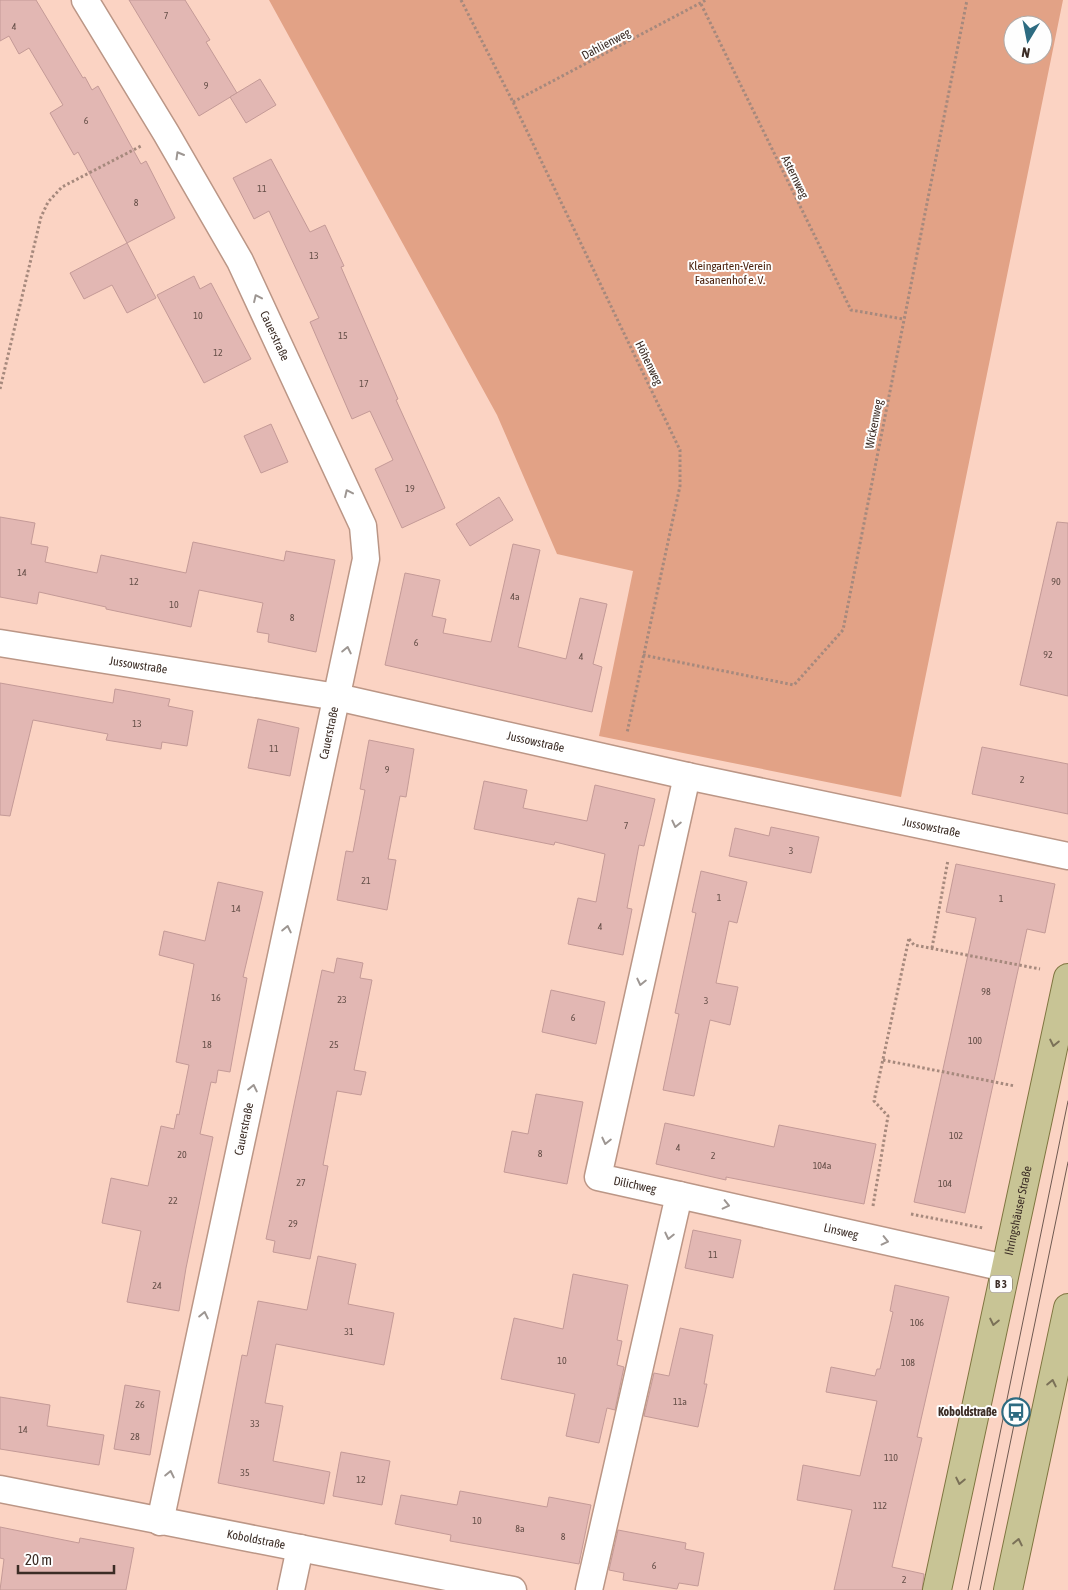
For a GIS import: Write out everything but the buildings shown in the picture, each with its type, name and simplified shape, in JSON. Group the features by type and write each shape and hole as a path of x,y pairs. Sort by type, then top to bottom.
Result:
{"main road":[{"name":"Ihringshäuser Straße","path":"937,1590 1043,1091 1058,974"},
{"path":"1008,1590 1068,1308"}],"street":[{"name":"Cauerstraße","path":"85,0 166,133 240,261 363,526 366,559 160,1522"},
{"name":"Jussowstraße","path":"0,643 337,697 687,776 1068,856"},
{"name":"Dilichweg","path":"679,1195 598,1177 687,776"},
{"name":"Linsweg","path":"679,1195 1005,1268"},
{"path":"589,1590 679,1195"},
{"name":"Koboldstraße","path":"0,1489 513,1590"},
{"path":"291,1590 300,1548"}],"path":[{"name":"Höhenweg","path":"461,0 513,102 680,450 680,486 621,761"},
{"name":"Dahlienweg","path":"513,102 706,0"},
{"name":"Wickenweg","path":"644,655 794,685 843,630 967,0"},
{"name":"Asternweg","path":"701,4 851,310 903,319"},
{"path":"0,389 41,217 48,202 62,188 166,133"},
{"path":"932,948 954,832"},
{"path":"880,1208 871,1206 888,1116 874,1101 909,938 914,945 1058,974"},
{"path":"883,1060 1043,1091"},
{"path":"909,1213 1012,1234"}],"green space":[{"name":"Kleingarten-Verein Fasanenhof e. V.","path":"269,0 1063,0 1053,49 1053,15 1003,15 1003,65 1050,65 901,797 599,736 633,571 557,554 497,415"}],"tram line":[{"path":"968,1590 1068,1101"},
{"path":"980,1590 1068,1162"}],"place":[{"name":"Koboldstraße","path":"1016,1412"}]}
